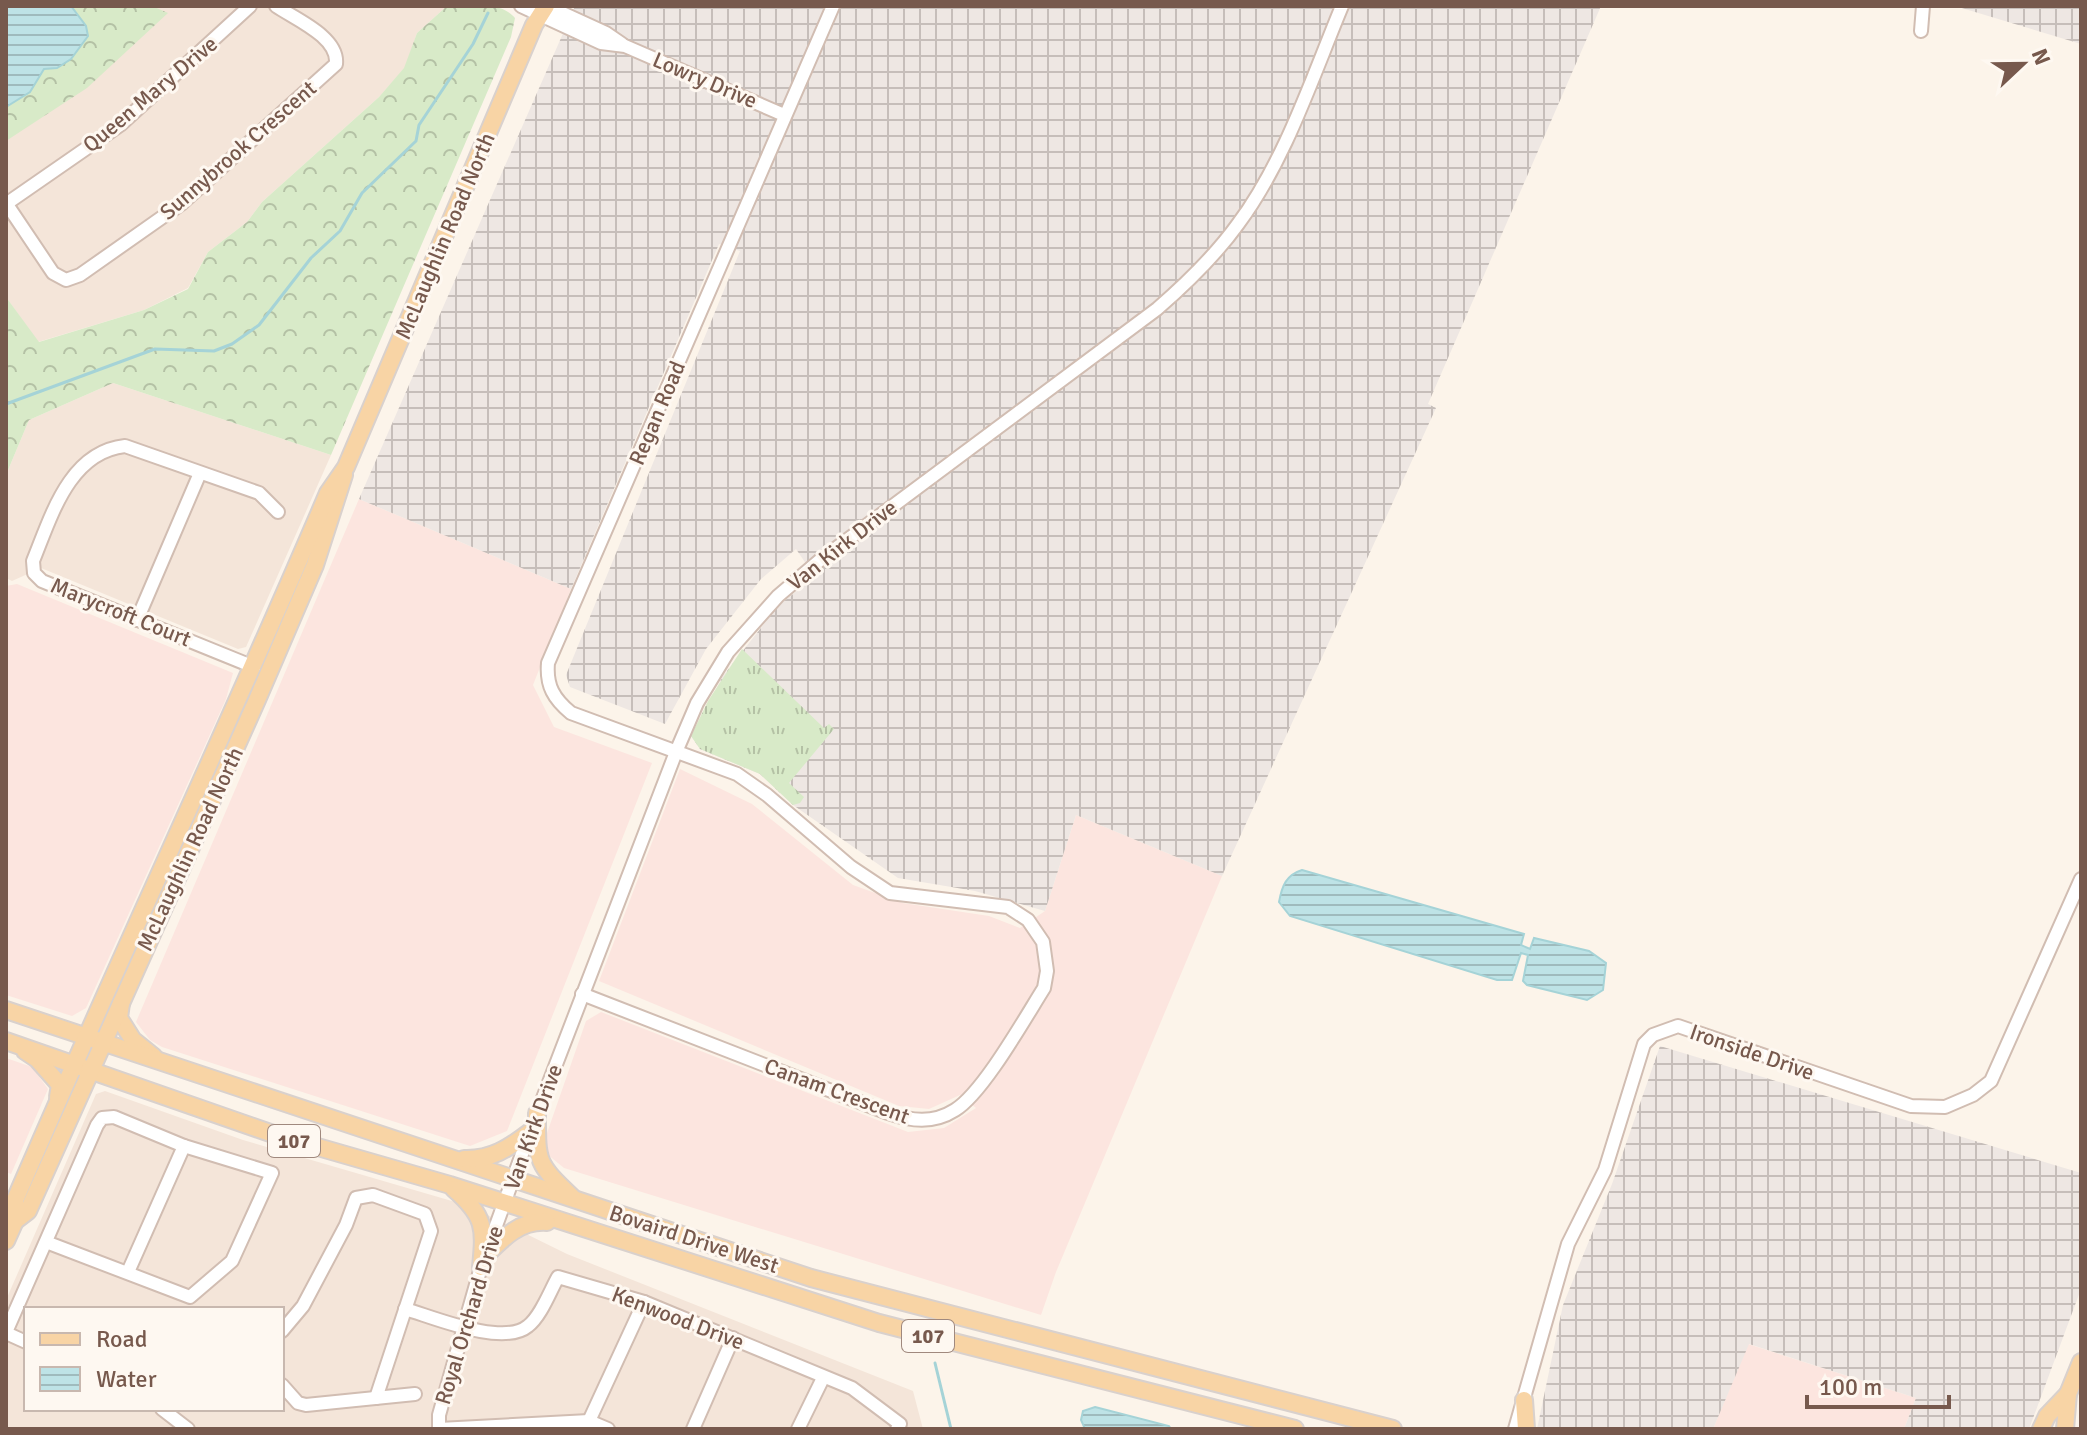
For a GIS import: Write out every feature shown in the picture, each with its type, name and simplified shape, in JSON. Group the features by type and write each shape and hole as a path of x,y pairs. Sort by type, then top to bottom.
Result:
{"main road":[{"name":"McLaughlin Road North","path":"93,1041 126,987 315,565 339,499 346,467 544,9"},
{"name":"McLaughlin Road North","path":"15,1221 28,1211 82,1067 190,810 328,493 346,467"},
{"path":"190,810 194,838"},
{"path":"126,987 119,1018 133,1040 165,1066"},
{"name":"Bovaird Drive West","path":"6,1010 165,1066 811,1278 1393,1429"},
{"path":"8,1041 37,1059 60,1085 51,1117"},
{"name":"Bovaird Drive West","path":"8,1041 276,1135 450,1185 890,1326 1295,1429"},
{"name":"McLaughlin Road North","path":"6,1241 15,1221 15,1200 51,1117 82,1067"},
{"path":"537,1113 537,1150 543,1169 576,1201"},
{"path":"445,1159 482,1160 508,1149 530,1132"},
{"path":"450,1185 473,1206 482,1223 483,1261"},
{"path":"483,1261 506,1235 534,1221 567,1223"},
{"path":"2065,1429 2068,1394 2081,1362"},
{"path":"2041,1429 2047,1416 2068,1394"},
{"path":"1524,1400 1526,1429"}],"street":[{"name":"Queen Mary Drive","path":"6,204 120,125 250,6"},
{"name":"Sunnybrook Crescent","path":"6,204 53,273 66,280 80,275 170,213 336,64 333,45 276,6"},
{"name":"Lowry Drive","path":"521,6 544,9 601,43 625,46 784,115"},
{"name":"Regan Road","path":"676,752 571,713 557,702 549,688 548,663 833,6"},
{"name":"Van Kirk Drive","path":"505,1203 676,752 697,703 728,652 785,589 1157,309 1194,277 1240,222 1262,186 1342,6"},
{"path":"1921,31 1923,6"},
{"name":"Marycroft Court","path":"254,667 42,581 34,573 33,561 69,480 91,460 117,447 125,446 259,493 278,512"},
{"path":"137,620 200,473"},
{"name":"Canam Crescent","path":"582,994 888,1113 919,1122 955,1110 973,1094 1044,988 1047,971 1043,942 1028,920 1018,913 994,903 890,893 851,867 767,795 737,774 676,752"},
{"name":"Ironside Drive","path":"1515,1429 1568,1244 1605,1170 1644,1044 1653,1035 1678,1026 1911,1106 1928,1109 1960,1103 1991,1081 2081,879"},
{"path":"6,1333 46,1242 102,1118 114,1117 184,1146 272,1173 261,1203 232,1261 190,1297 46,1242"},
{"path":"128,1272 184,1146"},
{"path":"284,1329 298,1314 344,1230 354,1201 364,1194 421,1212 430,1222 376,1398"},
{"name":"Royal Orchard Drive","path":"439,1429 442,1398 462,1326 505,1203"},
{"name":"Kenwood Drive","path":"462,1326 489,1333 516,1332 530,1325 558,1277 644,1302 852,1388 900,1424 897,1429"},
{"path":"589,1421 644,1302"},
{"path":"405,1309 462,1326"},
{"path":"693,1429 733,1338"},
{"path":"798,1429 823,1378"},
{"path":"284,1387 304,1405 415,1394"},
{"path":"165,1411 188,1429"},
{"path":"439,1429 589,1421 608,1429"}],"shaded area":[{"path":"6,6 447,6 417,33 405,68 379,97 262,202 247,222 208,252 188,288 144,310 38,342 6,297"},
{"path":"575,6 1601,6 1428,404 1436,408 1222,876 1076,815 1045,911 975,891 898,878 793,805 760,774 700,749 691,736 723,676 779,605 815,577 796,549 761,579 706,649 665,724 570,687 566,675 740,251 719,244 571,589 359,499"},
{"path":"1955,6 2081,6 2081,44"},
{"path":"113,383 331,455 246,647 238,649 41,568 12,581 6,578 6,475 29,420"},
{"path":"359,499 571,589 533,685 554,727 652,763 507,1131 470,1146 162,1047 150,1040 136,1022"},
{"path":"17,584 233,673 226,699 86,1008 72,1016 6,995 6,586"},
{"path":"680,769 752,804 853,885 903,903 989,916 1020,928 1045,911 1076,815 1222,876 1056,1272 1041,1315 564,1168 547,1154 546,1136 586,1021 601,1012 908,1132 944,1128 976,1108 960,1095 929,1109 899,1106 599,981"},
{"path":"1660,1046 2081,1173 2081,1289 2029,1429 1904,1429 1916,1398 1749,1344 1713,1429 1537,1429 1563,1305 1612,1184"},
{"path":"6,1058 32,1067 48,1089 11,1174 6,1172"},
{"path":"105,1091 243,1140 469,1206 567,1254 913,1391 923,1429 6,1429 6,1300 96,1094"},
{"path":"1748,1344 1916,1398 1904,1429 1713,1429"}],"green space":[{"path":"483,5 509,12 515,18 511,37 331,455 113,383 29,420 6,475 6,297 39,342 144,310 188,289 208,252 247,222 262,202 379,97 404,68 417,33 447,6"},
{"path":"6,6 152,6 168,13 87,88 6,141"},
{"path":"742,649 824,728 829,724 834,729 789,783 804,797 800,803 793,805 760,774 700,749 691,736 708,701"}],"water":[{"path":"6,6 71,6 86,26 88,36 71,59 57,68 44,69 30,92 6,107"},
{"path":"1302,870 1524,934 1521,945 1530,949 1534,938 1589,951 1606,963 1603,990 1587,1000 1527,985 1523,981 1528,955 1521,953 1512,980 1497,980 1290,916 1279,902 1280,896 1288,878"},
{"path":"1095,1407 1171,1429 1085,1429 1081,1420 1083,1411"}],"waterway":[{"path":"6,404 155,349 214,351 232,344 259,325 311,258 340,231 362,193 416,141 419,125 473,44 488,13"},
{"path":"935,1363 951,1429"}]}
